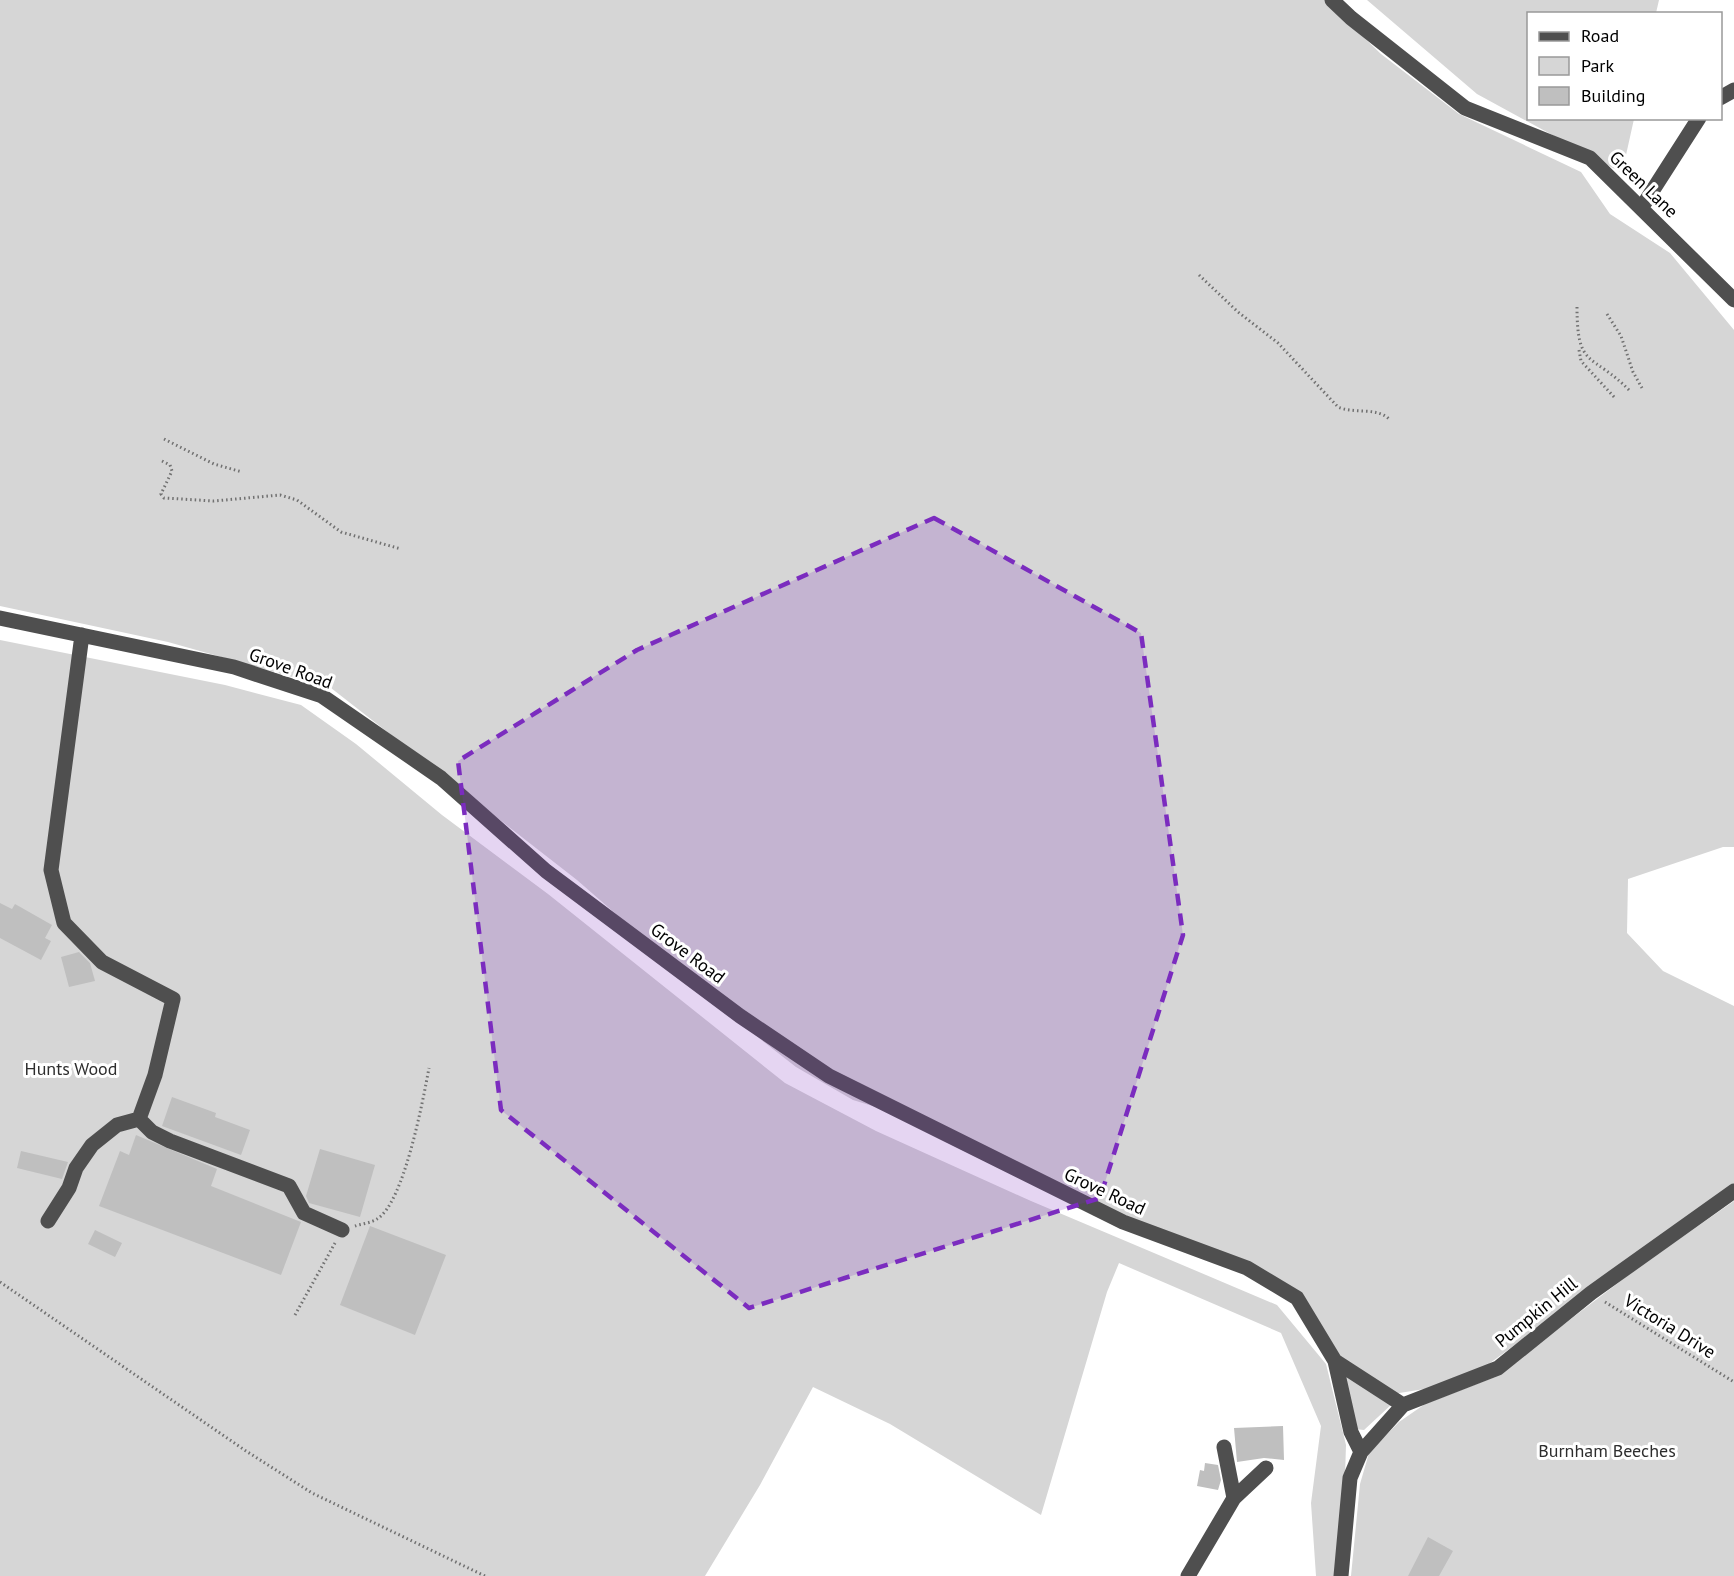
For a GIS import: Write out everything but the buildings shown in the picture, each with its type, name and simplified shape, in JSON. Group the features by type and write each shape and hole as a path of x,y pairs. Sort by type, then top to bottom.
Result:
{"street":[{"name":"Green Lane","path":"1332,0 1351,18 1465,108 1590,158 1734,300"},
{"path":"1642,207 1698,120"},
{"name":"Grove Road","path":"0,618 234,667 322,696 441,778 546,871 740,1016 829,1076 1124,1222 1247,1268 1297,1298 1335,1361 1351,1432 1361,1452"},
{"path":"82,635 51,870 64,923 102,962 173,999 155,1075 139,1119"},
{"path":"48,1221 69,1188 76,1168 92,1144 117,1125 139,1119"},
{"path":"139,1119 152,1132 170,1141 289,1186 304,1213 342,1230"},
{"name":"Pumpkin Hill","path":"1341,1576 1350,1478 1361,1452 1403,1405 1498,1368 1591,1293 1734,1191"},
{"name":"Grove Road","path":"1335,1361 1403,1405"},
{"path":"1224,1447 1234,1498"},
{"path":"1188,1576 1234,1498 1266,1468"}],"path":[{"path":"1199,275 1238,312 1278,343 1338,407 1348,411 1377,413 1389,419"},
{"path":"1577,307 1581,361 1615,398"},
{"path":"1607,314 1621,336 1632,372 1642,388"},
{"path":"1579,345 1596,366 1618,378 1630,391"},
{"path":"164,439 214,464 242,472"},
{"path":"162,460 170,465 172,471 163,486 161,494 164,498 214,501 280,495 297,500 341,532 401,549"},
{"path":"295,1315 342,1230 378,1219 398,1193 423,1104 429,1068"},
{"path":"0,1282 246,1451 312,1493 484,1576"},
{"name":"Victoria Drive","path":"1591,1293 1734,1382"}],"highlighted area":[{"path":"934,518 1141,633 1183,935 1100,1198 749,1308 501,1110 458,761 637,650"}],"green space":[{"path":"0,0 1325,0 1381,54 1459,114 1581,172 1610,214 1670,253 1734,330 1734,847 1723,847 1628,879 1627,933 1663,971 1734,1006 1734,1185 1486,1366 1437,1387 1393,1394 1341,1360 1306,1307 1283,1281 1169,1243 931,1124 853,1100 796,1067 750,1031 577,880 331,688 168,642 0,606"},
{"path":"1367,0 1659,0 1656,12 1527,12 1527,120 1634,120 1622,173 1477,94"},
{"name":"Hunts Wood","path":"0,640 225,685 301,705 356,744 442,815 548,894 785,1083 876,1131 1031,1201 1277,1305 1326,1364 1346,1445 1345,1476 1334,1576 1316,1576 1311,1503 1321,1426 1281,1333 1119,1263 1107,1292 1041,1515 890,1424 813,1387 760,1485 705,1576 0,1576"},
{"name":"Burnham Beeches","path":"1734,1201 1734,1576 1351,1576 1360,1484 1369,1453 1399,1422 1425,1404 1495,1377 1639,1267"},
{"path":"1345,1375 1392,1404 1364,1430 1355,1429"}]}
